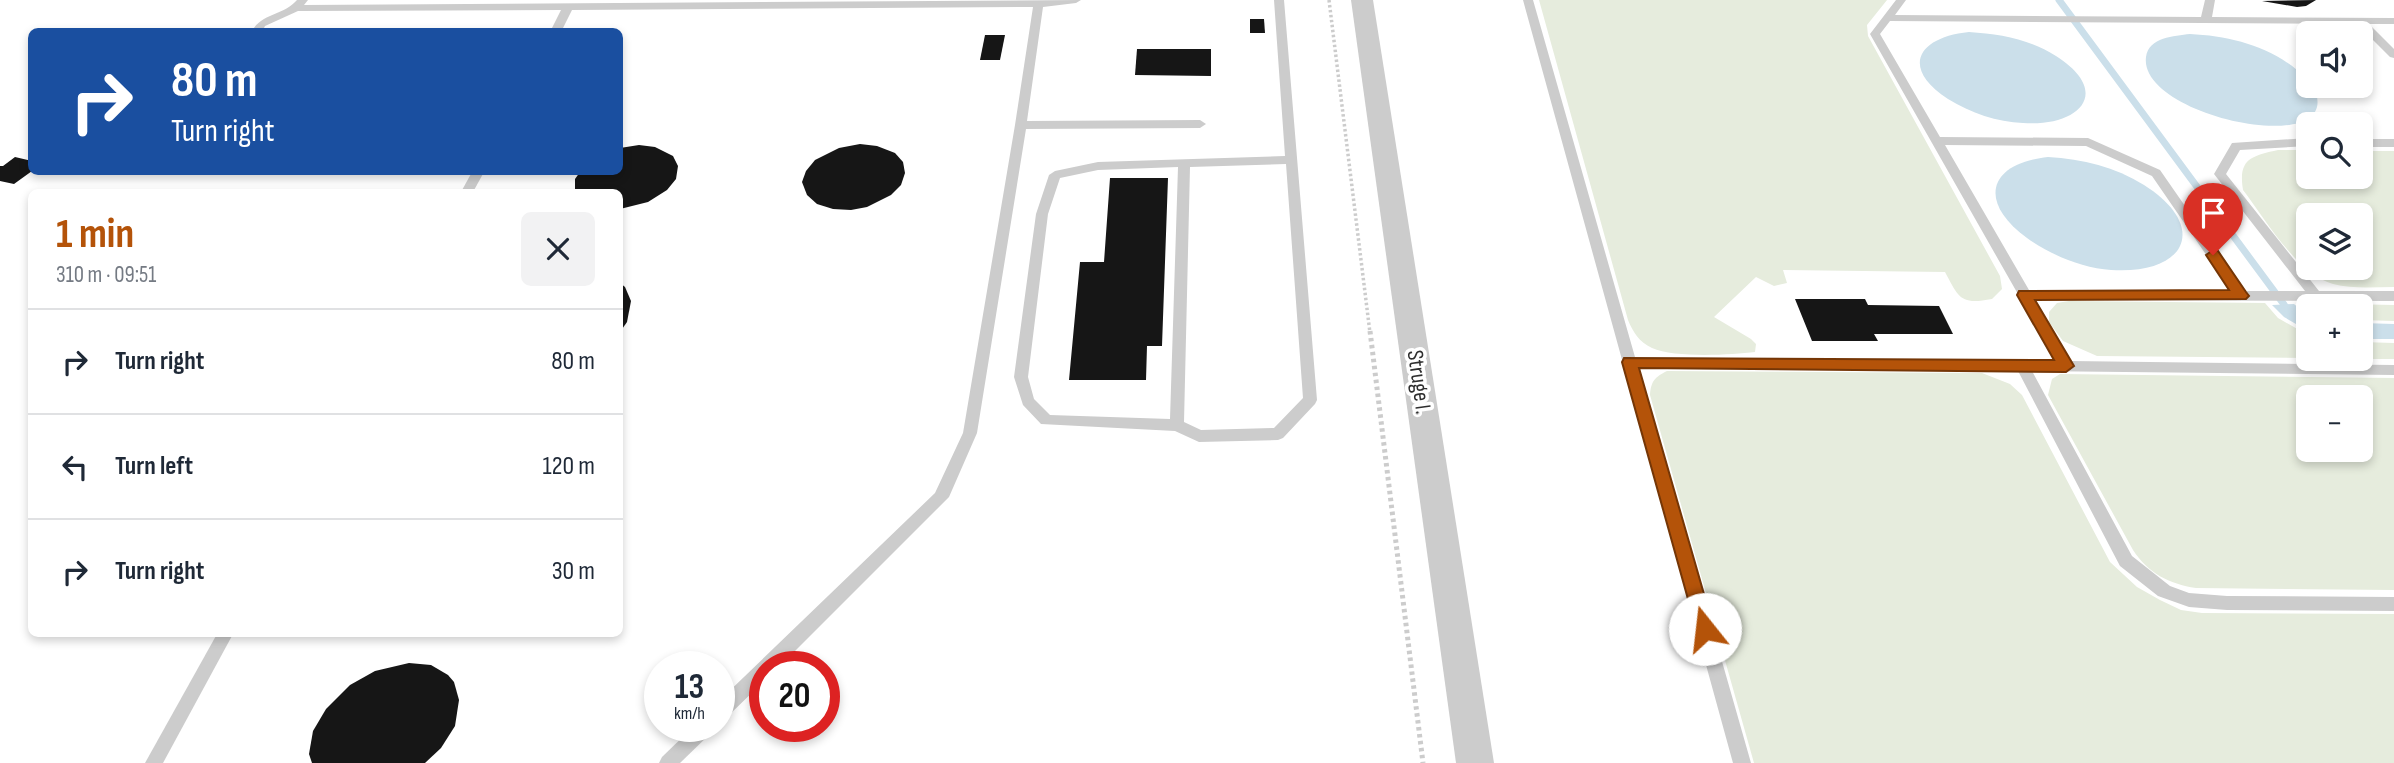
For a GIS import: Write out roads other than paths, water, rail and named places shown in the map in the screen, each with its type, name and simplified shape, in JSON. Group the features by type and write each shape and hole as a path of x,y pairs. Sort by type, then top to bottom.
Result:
{"street":[{"name":"Struge I.","path":"1362,0 1475,763"}],"lane":[{"path":"258,28 261,24 300,4 569,5 1076,0"},
{"path":"1279,0 1310,400 1278,434 1199,436 1177,425 1046,420 1028,401 1021,377 1042,214 1055,175 1098,166 1291,160"},
{"path":"1528,0 1742,763"},
{"path":"1901,0 1875,34 2066,366"},
{"path":"2206,20 2210,0"},
{"path":"783,651 941,497 970,433 1021,125 1038,2"},
{"path":"557,28 569,5"},
{"path":"1888,18 2360,21"},
{"path":"2373,21 2394,21"},
{"path":"2373,34 2394,55"},
{"path":"1021,125 1200,124"},
{"path":"1935,141 2088,142 2157,173 2241,296"},
{"path":"2296,143 2236,146 2220,174 2314,294"},
{"path":"2373,143 2394,143"},
{"path":"1177,425 1184,162"},
{"path":"2024,295 2296,295"},
{"path":"2373,296 2394,296"},
{"path":"1630,362 2394,370"},
{"path":"2022,366 2126,561 2164,592 2189,600 2227,603 2394,604"},
{"path":"154,763 223,637"},
{"path":"735,698 749,684"},
{"path":"668,763 690,742"}],"water":[{"path":"1969,32 2014,38 2056,56 2073,70 2083,83 2086,95 2082,105 2060,119 2043,123 2023,123 1984,116 1948,99 1924,76 1920,65 1921,55 1938,40"},
{"path":"2206,35 2238,41 2268,52 2296,69 2296,98 2315,98 2316,109 2313,112 2296,112 2296,123 2275,126 2241,122 2205,113 2174,98 2152,79 2146,57 2152,45 2170,37"},
{"path":"2048,157 2098,165 2122,173 2165,201 2177,217 2182,232 2180,245 2172,256 2157,265 2137,270 2111,270 2067,260 2027,238 2001,211 1996,198 1996,187 2002,176 2012,168"},
{"path":"2294,304 2296,324 2284,317 2272,305"},
{"path":"2373,323 2394,324 2394,339 2373,339"}],"waterway":[{"path":"2059,0 2288,310"}]}
